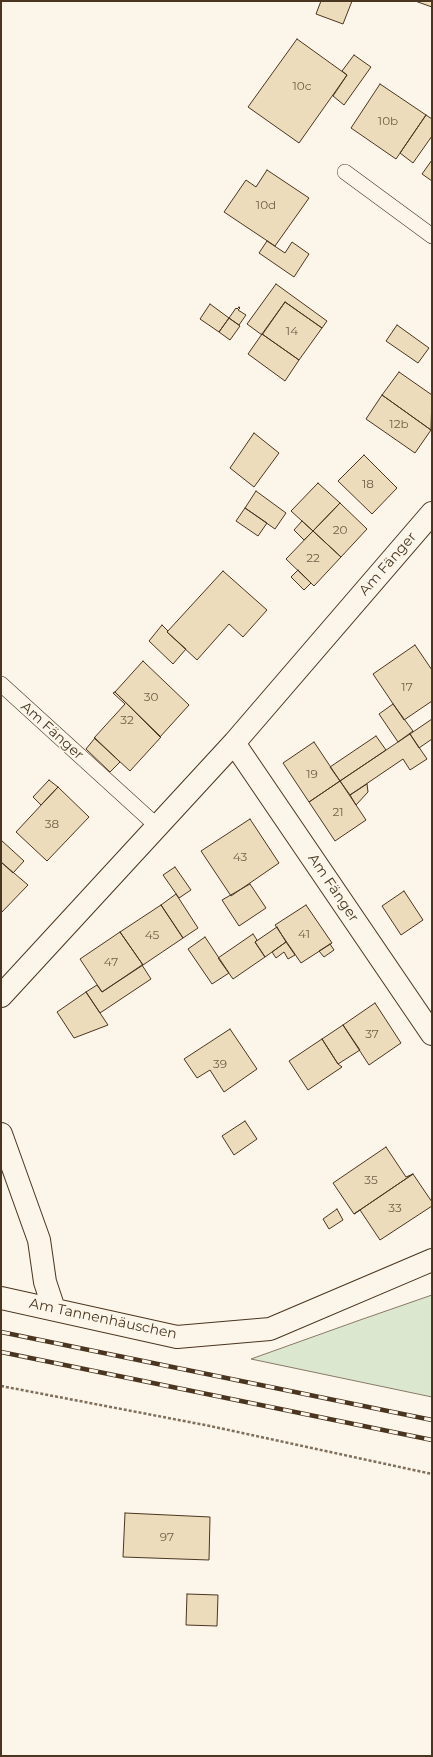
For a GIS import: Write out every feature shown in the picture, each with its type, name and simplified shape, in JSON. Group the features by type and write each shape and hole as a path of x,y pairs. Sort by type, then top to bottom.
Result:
{"street":[{"name":"Am Fänger","path":"1,996 234,742 432,514"},
{"name":"Am Fänger","path":"234,742 432,1034"},
{"path":"1,1134 39,1240 45,1282 54,1309"},
{"name":"Am Tannenhäuschen","path":"1,1298 177,1337 270,1329 432,1260"}],"lane":[{"path":"345,172 432,236"},
{"name":"Am Fänger","path":"1,684 157,826"}],"path":[{"path":"1,1386 210,1426 432,1474"}],"green space":[{"path":"432,1295 432,1397 251,1359 360,1320"}],"building":[{"path":"321,1 352,1 343,24 316,14"},
{"path":"415,1 432,1 432,7"},
{"path":"297,39 347,75 299,143 248,107"},
{"path":"354,55 371,67 344,105 333,96 347,75 342,71"},
{"path":"380,84 426,115 396,159 351,128"},
{"path":"426,115 432,119 432,136 413,163 400,153"},
{"path":"432,160 432,181 422,174"},
{"path":"267,170 309,198 275,246 224,212 246,180 256,187"},
{"path":"267,241 285,253 292,242 309,254 294,277 259,253"},
{"path":"276,284 327,321 322,328 285,302 262,335 247,324"},
{"path":"285,302 322,328 299,360 262,334"},
{"path":"210,304 229,318 219,332 200,319"},
{"path":"239,307 240,308 238,310 246,315 239,325 229,318 236,308 237,309"},
{"path":"229,318 240,326 230,340 219,332"},
{"path":"397,325 429,348 418,363 386,341"},
{"path":"262,334 299,360 285,381 248,354"},
{"path":"399,372 432,395 431,430 382,395"},
{"path":"382,395 431,430 415,453 366,419"},
{"path":"254,433 279,453 254,487 230,468"},
{"path":"364,455 397,488 372,514 338,481"},
{"path":"318,483 340,503 313,531 291,511"},
{"path":"256,491 286,513 275,529 245,508"},
{"path":"340,503 367,529 341,557 313,531"},
{"path":"245,508 267,523 258,536 236,521"},
{"path":"302,521 313,531 304,540 294,530"},
{"path":"313,531 341,557 314,586 286,559"},
{"path":"298,570 311,583 304,590 291,577"},
{"path":"223,571 267,610 243,637 229,624 197,660 167,632"},
{"path":"162,625 168,631 167,632 186,649 173,664 149,641"},
{"path":"415,645 432,670 432,701 404,720 373,674"},
{"path":"143,661 189,705 160,737 115,692"},
{"path":"115,692 161,737 130,771 94,738 125,704 113,693"},
{"path":"393,704 413,731 398,742 379,714"},
{"path":"432,719 432,739 419,748 410,734"},
{"path":"410,734 427,759 410,770 403,759 350,795 340,781"},
{"path":"376,736 386,750 340,781 330,767"},
{"path":"95,738 120,762 110,772 86,749"},
{"path":"314,742 340,781 309,802 283,763"},
{"path":"49,780 58,787 41,805 33,797"},
{"path":"340,781 366,820 335,841 309,802"},
{"path":"367,784 368,792 356,805 350,795"},
{"path":"58,787 89,817 47,861 16,832"},
{"path":"250,819 279,863 231,896 201,851"},
{"path":"1,840 24,861 13,873 1,862"},
{"path":"1,862 28,885 1,913"},
{"path":"175,867 191,890 179,898 163,875"},
{"path":"250,884 266,908 239,926 222,900"},
{"path":"404,891 423,920 401,935 382,906"},
{"path":"176,894 198,928 183,938 161,905"},
{"path":"161,905 183,938 143,965 120,932"},
{"path":"306,905 332,943 301,963 275,925"},
{"path":"277,927 286,942 265,957 255,942"},
{"path":"120,932 143,965 102,992 80,959"},
{"path":"253,934 257,940 255,942 265,957 233,979 218,958"},
{"path":"205,937 229,973 212,984 188,949"},
{"path":"286,942 295,955 288,959 284,952 276,958 272,952"},
{"path":"330,944 334,950 324,957 319,951"},
{"path":"142,965 151,979 100,1013 86,992 97,985 102,992"},
{"path":"86,992 108,1025 74,1038 57,1012"},
{"path":"375,1003 401,1043 369,1065 343,1025"},
{"path":"343,1025 360,1050 338,1064 322,1039"},
{"path":"230,1029 257,1069 224,1092 210,1070 197,1078 184,1059"},
{"path":"322,1039 338,1064 342,1067 308,1090 289,1061"},
{"path":"245,1121 257,1139 234,1155 222,1136"},
{"path":"386,1147 406,1177 413,1174 354,1214 333,1183"},
{"path":"413,1174 432,1202 432,1206 380,1240 360,1210 354,1214"},
{"path":"337,1209 343,1220 329,1229 323,1219"},
{"path":"125,1513 210,1517 209,1560 123,1557"},
{"path":"187,1594 218,1595 217,1626 186,1625"}],"railway":[{"path":"1,1332 432,1420"},
{"path":"1,1352 432,1440"}]}
